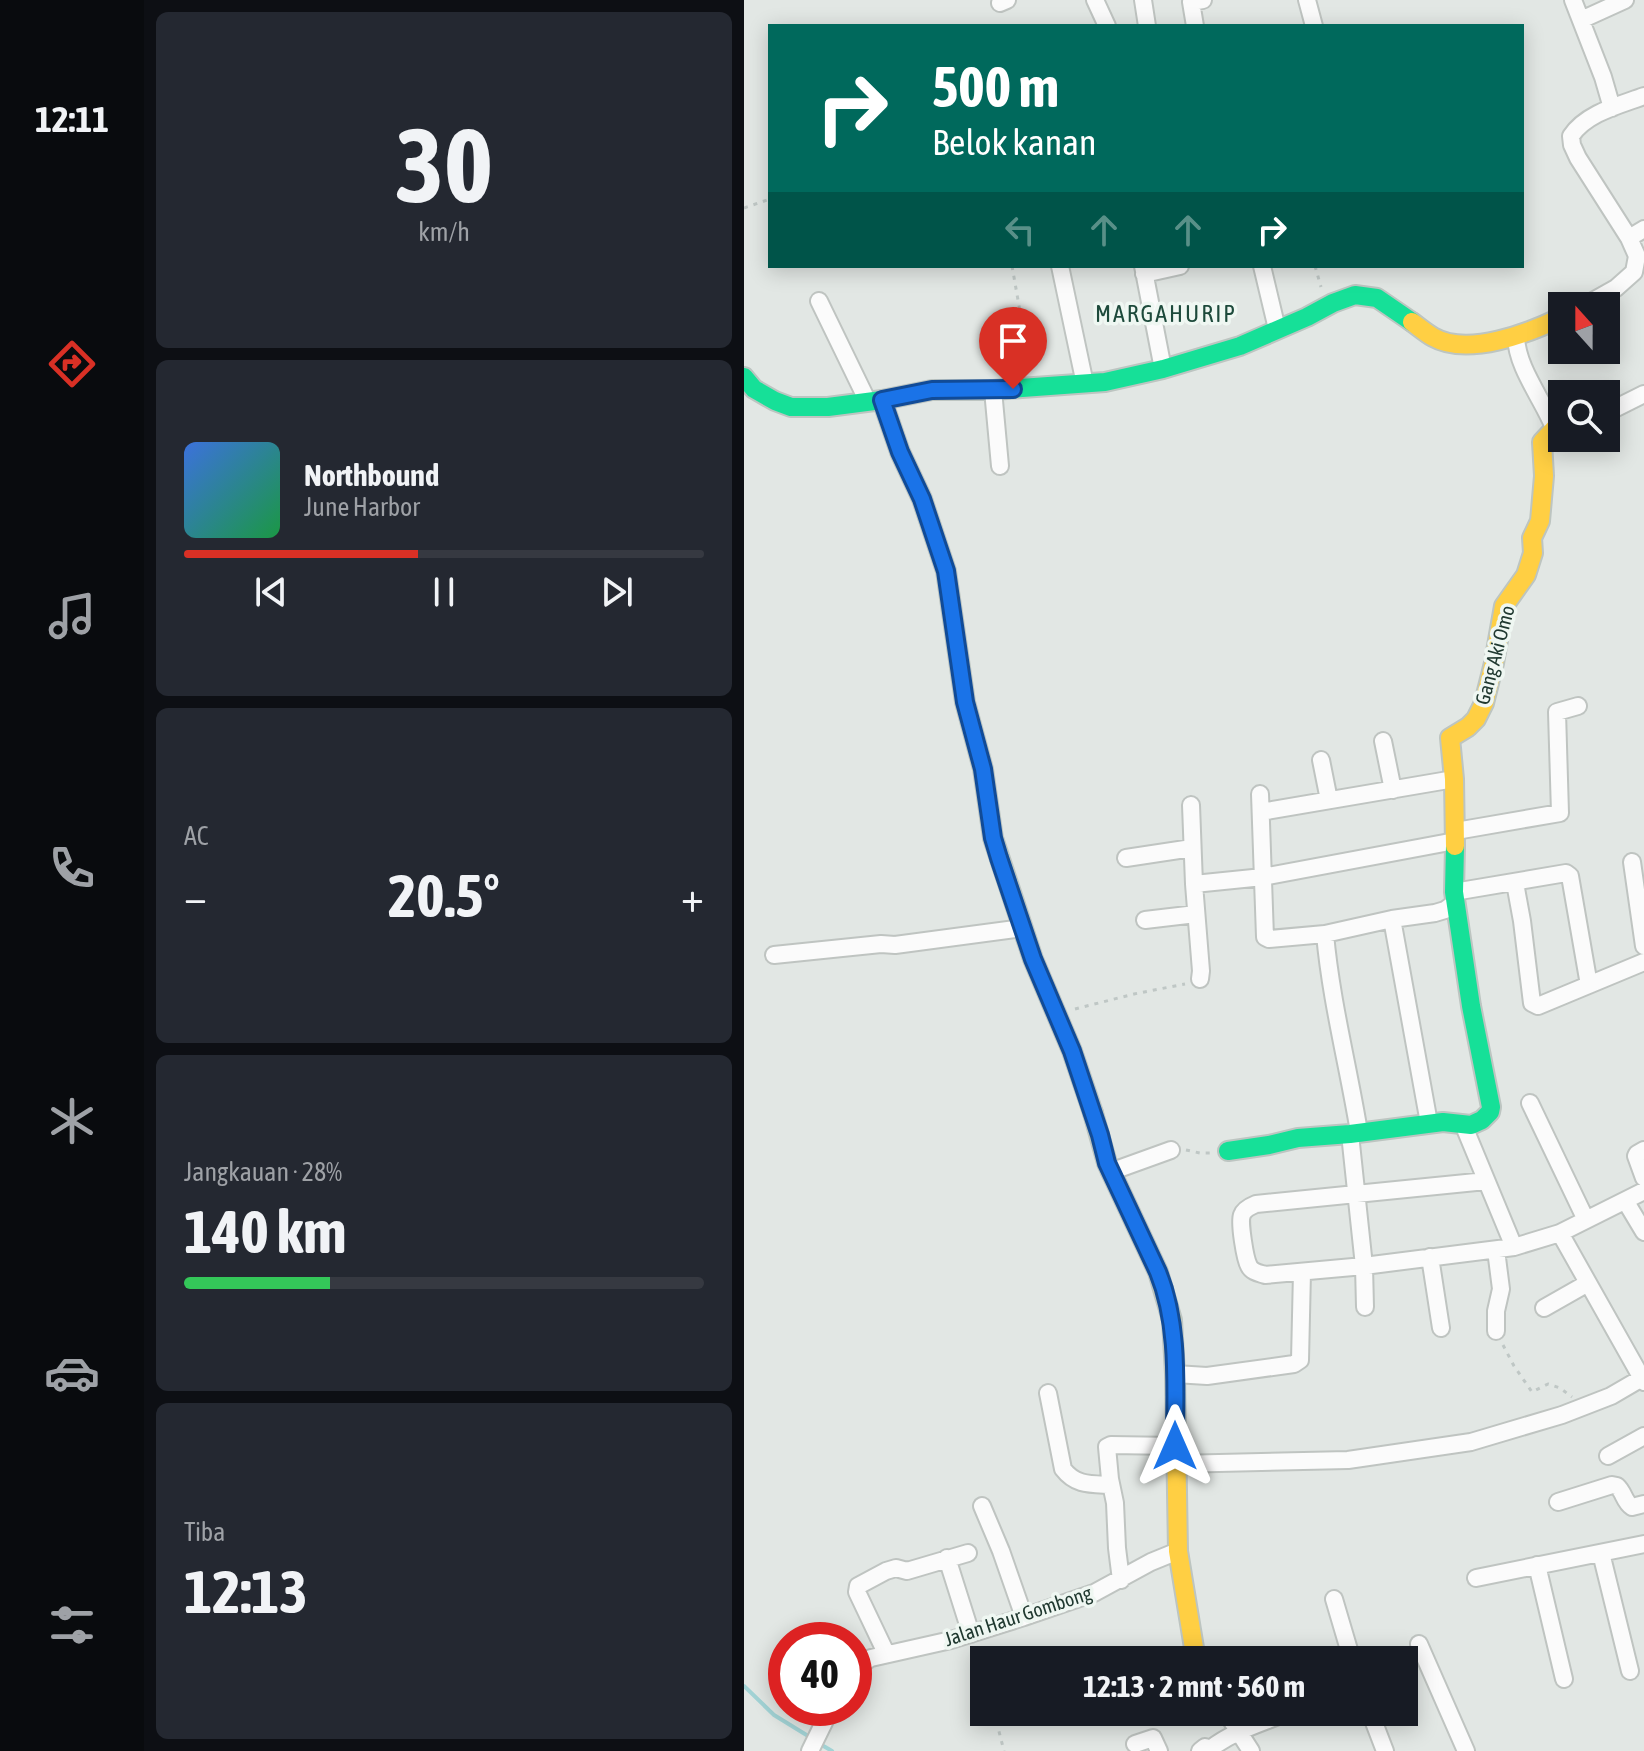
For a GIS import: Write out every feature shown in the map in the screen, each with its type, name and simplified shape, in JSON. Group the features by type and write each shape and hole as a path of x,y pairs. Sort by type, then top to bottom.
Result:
{"street":[{"path":"1095,0 1106,24"},
{"path":"1143,0 1147,24"},
{"path":"1195,24 1191,2 1203,0"},
{"path":"1307,0 1313,24"},
{"path":"1573,0 1612,108"},
{"path":"1581,20 1625,0"},
{"path":"1609,292 1639,276 1637,233 1578,158 1571,136 1587,120 1644,96"},
{"path":"1060,268 1085,384"},
{"path":"1262,268 1277,329"},
{"path":"1144,270 1163,369"},
{"path":"744,377 754,389 791,407 828,407 932,390 993,390 1105,382 1240,346 1355,295 1377,298 1434,338 1453,344 1516,337 1548,324"},
{"path":"819,301 875,401 922,499 946,571 965,702 983,769 993,838 1033,959 1072,1051 1110,1172 1161,1282 1172,1320 1178,1551 1194,1646"},
{"name":"Gang Aki Omo","path":"1516,337 1518,354 1548,413"},
{"path":"993,390 1000,466"},
{"path":"1620,406 1644,394"},
{"name":"Gang Aki Omo","path":"1454,779 1450,738 1476,719 1484,703 1504,606 1526,575 1533,553 1532,538 1540,521 1542,498 1542,442 1548,439"},
{"path":"1194,884 1263,877 1560,813 1557,712 1578,706"},
{"path":"1383,741 1393,790"},
{"path":"1321,760 1329,800"},
{"path":"1228,1151 1298,1138 1429,1123 1471,1125 1488,1116 1491,1107 1471,1006 1455,897 1454,779 1261,812"},
{"path":"1260,794 1265,937 1325,934 1435,913 1445,910 1455,897 1566,873 1570,876 1589,985"},
{"path":"1191,805 1200,979"},
{"path":"1126,858 1192,848"},
{"path":"1632,862 1644,946"},
{"path":"1515,883 1532,1003 1538,1006 1644,962"},
{"path":"1145,920 1196,914"},
{"path":"1392,919 1429,1123"},
{"path":"774,955 895,945 1023,928"},
{"path":"1325,934 1331,989 1348,1069 1355,1133 1365,1307"},
{"path":"1530,1103 1586,1220"},
{"path":"1463,1124 1514,1247"},
{"path":"1110,1172 1171,1150"},
{"path":"1644,1150 1636,1156 1644,1178"},
{"path":"1486,1181 1256,1204 1246,1209 1240,1220 1249,1266 1254,1272 1265,1275 1514,1247 1560,1233 1644,1191"},
{"path":"1626,1202 1644,1232"},
{"path":"1121,1580 1108,1446 1175,1455 1338,1461 1404,1453 1471,1442 1579,1408 1643,1380 1560,1233"},
{"path":"1496,1250 1501,1289 1496,1331"},
{"path":"1430,1257 1441,1328"},
{"path":"1175,1374 1207,1376 1294,1364 1300,1360 1302,1272"},
{"path":"1544,1308 1588,1283"},
{"path":"1048,1393 1063,1469 1081,1484 1111,1485"},
{"path":"1608,1456 1644,1436"},
{"path":"1558,1502 1612,1485 1621,1488 1632,1507 1644,1504"},
{"path":"982,1506 1024,1617"},
{"path":"1476,1578 1644,1544"},
{"name":"Jalan Haur Gombong","path":"872,1658 970,1634 1094,1593 1178,1551"},
{"path":"886,1653 857,1592 858,1586 896,1568 907,1571 968,1553"},
{"path":"1601,1553 1630,1671"},
{"path":"947,1558 970,1634"},
{"path":"1537,1565 1564,1679"},
{"path":"1334,1599 1348,1646"},
{"path":"1419,1644 1466,1751"},
{"path":"810,1751 823,1726"},
{"path":"1236,1726 1251,1751"},
{"path":"1200,1751 1254,1726"},
{"path":"1375,1726 1385,1751"},
{"path":"1135,1744 1153,1738 1159,1751"}],"path":[{"path":"744,208 768,200"},
{"path":"1012,268 1034,388"},
{"path":"1057,1014 1200,979"},
{"path":"1171,1150 1200,1153 1228,1151"},
{"path":"1496,1331 1532,1392 1548,1384 1560,1388 1570,1394 1579,1408"},
{"path":"970,1634 973,1646"},
{"path":"998,1726 1004,1751"}],"waterway":[{"path":"744,1686 774,1715 813,1739"},
{"path":"820,1744 832,1751"}],"traffic: fast":[{"path":"744,377 754,389 791,407 828,407 932,390 993,390 1105,382 1240,346 1355,295 1377,298 1412,322"},
{"path":"882,400 900,452 922,499 946,571 965,702 983,769 993,838 1033,959 1072,1051 1093,1113"},
{"path":"1228,1151 1298,1138 1443,1122 1471,1125 1490,1112 1454,892 1455,846"}],"traffic: slow":[{"path":"1412,322 1433,337 1463,345 1516,336 1548,323"},
{"path":"1455,846 1450,738 1476,719 1484,703 1504,606 1526,575 1533,553 1532,538 1540,521 1544,476 1542,442 1548,436"},
{"path":"1093,1113 1107,1163 1158,1272 1172,1320 1178,1551 1194,1646"}],"district":[{"name":"MARGAHURIP","path":"1166,314"}],"route":[{"path":"1013,389 932,390 882,400 900,452 922,499 946,571 965,702 983,769 999,858 1033,959 1072,1051 1107,1163 1164,1291 1172,1320 1175,1446"}]}
